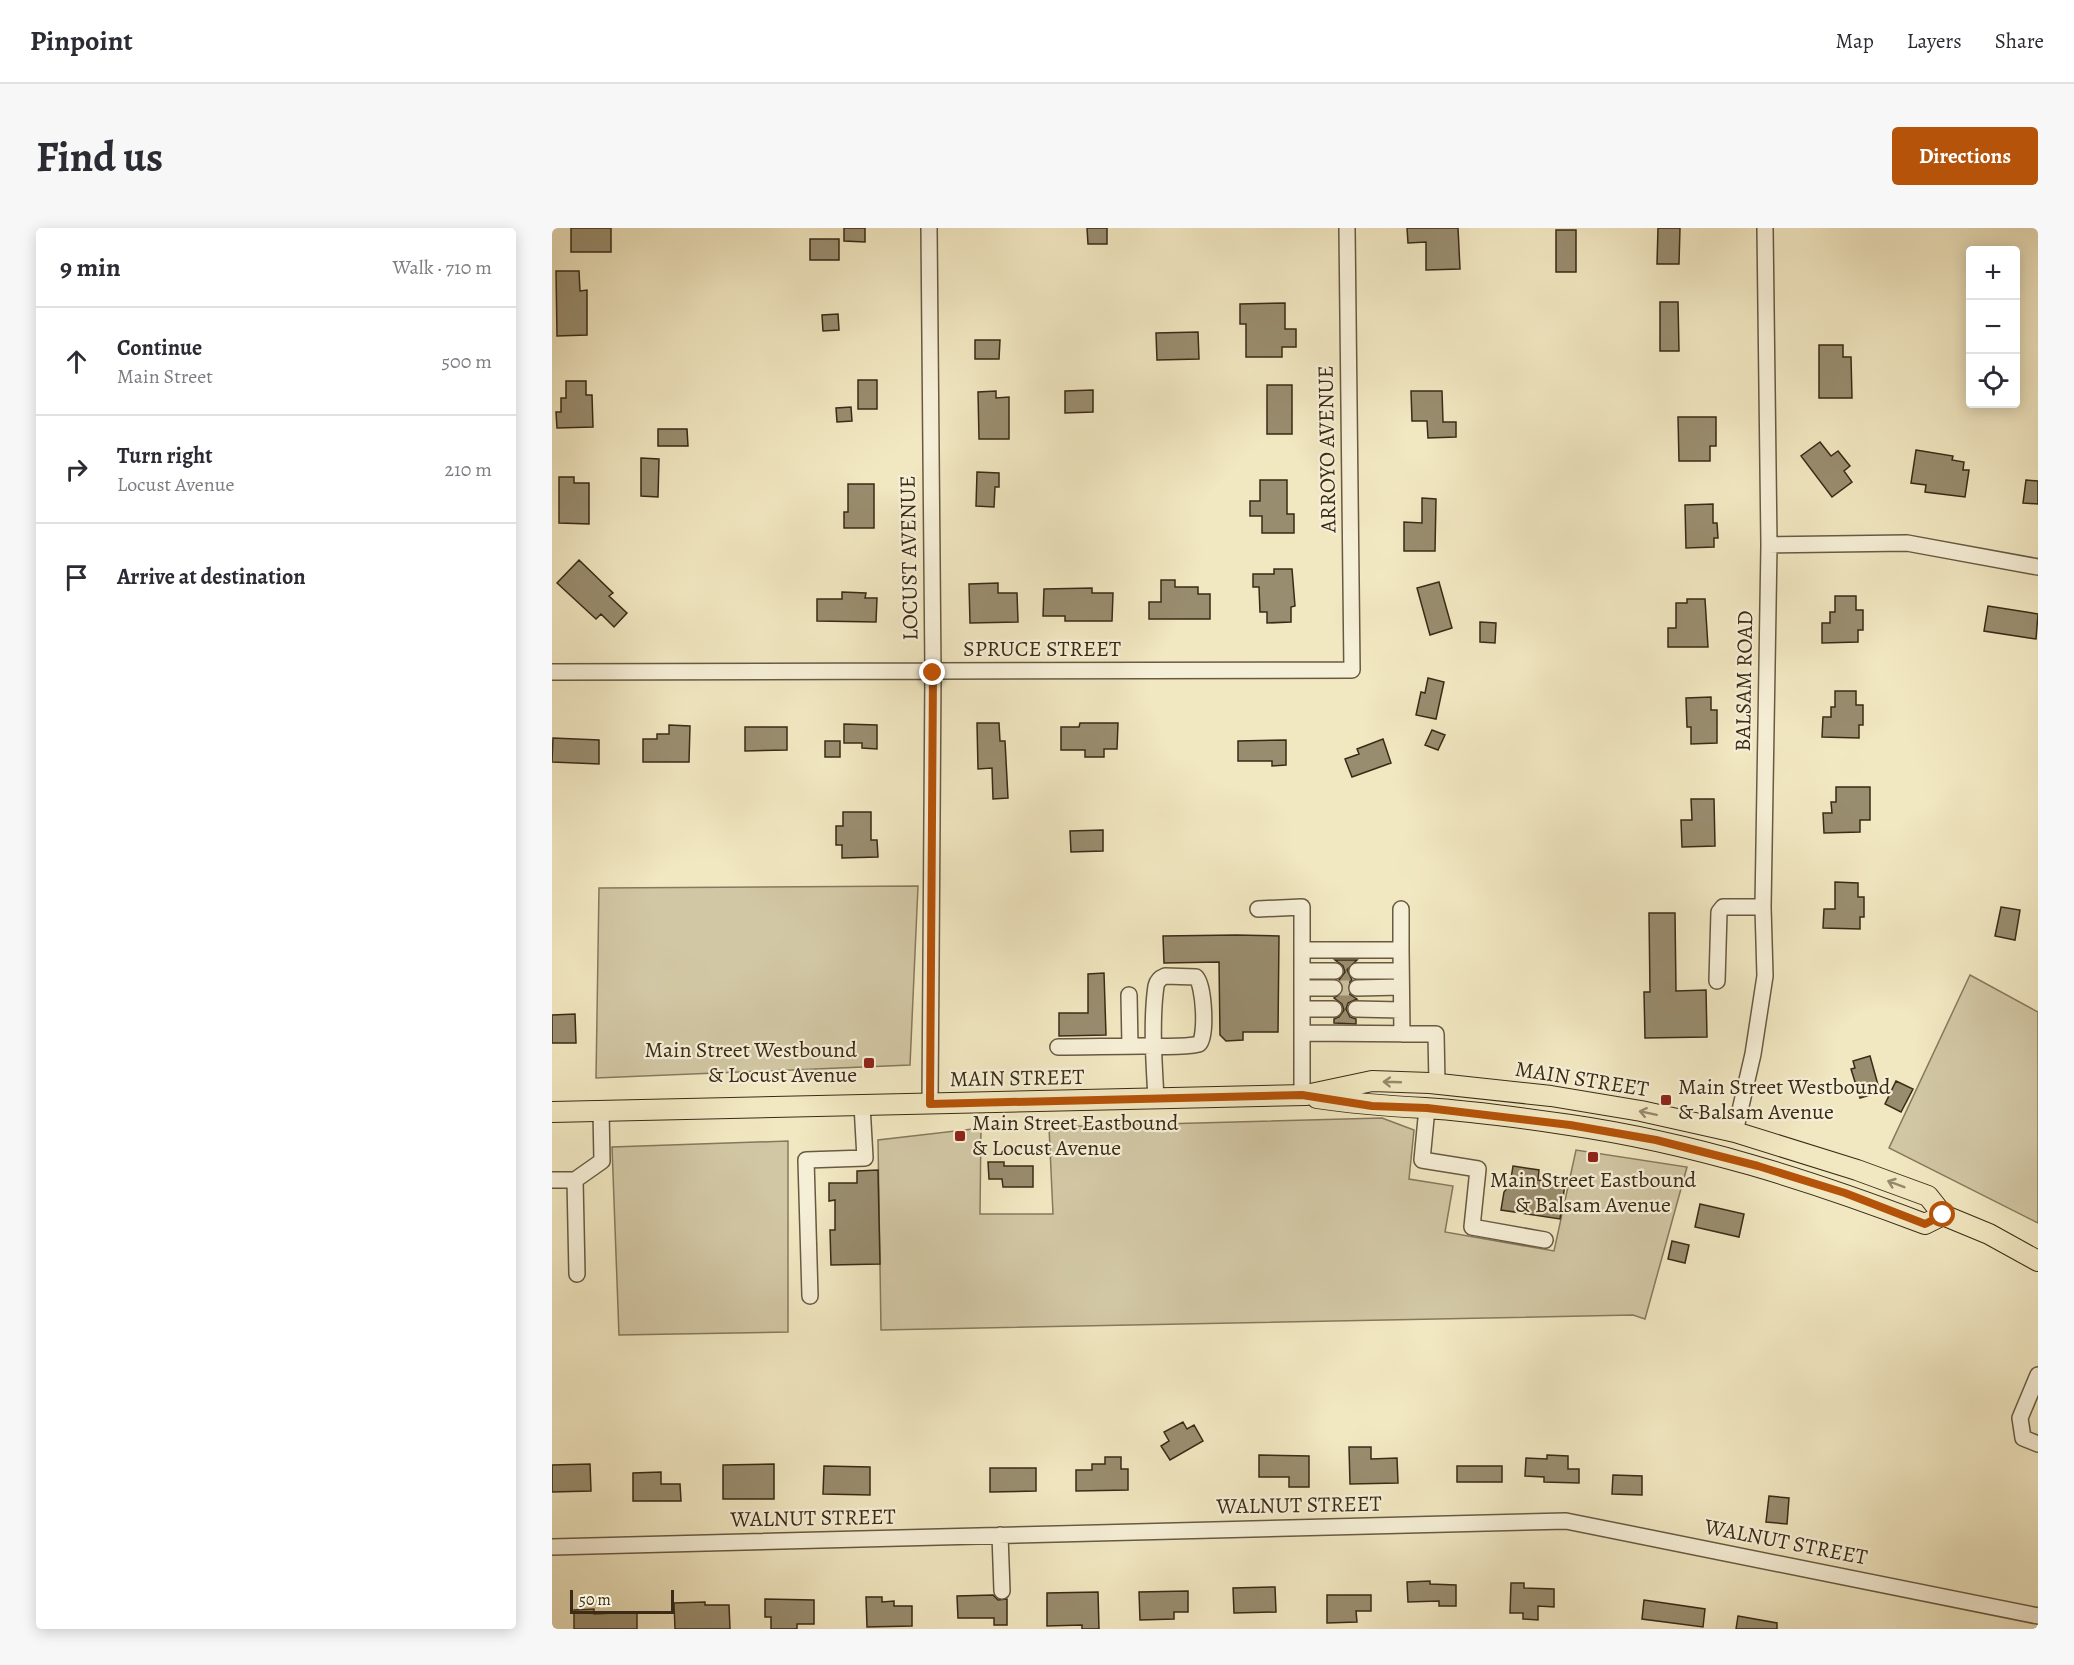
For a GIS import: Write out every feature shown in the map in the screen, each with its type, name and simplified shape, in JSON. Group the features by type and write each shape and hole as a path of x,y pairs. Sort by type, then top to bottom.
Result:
{"main road":[{"name":"MAIN STREET","path":"1302,1095 1372,1081 1437,1084 1551,1096 1641,1111 1735,1132 1857,1170 1928,1196 1943,1215 1989,1234 2038,1261"},
{"name":"MAIN STREET","path":"552,1112 1302,1095 1372,1106 1427,1108 1570,1125 1656,1140 1758,1166 1845,1193 1925,1224 1943,1215"},
{"path":"1570,1125 1613,1123 1712,1139 1735,1132"}],"street":[{"name":"LOCUST AVENUE","path":"928,228 933,673 930,1104"},
{"name":"ARROYO AVENUE","path":"1347,228 1352,670"},
{"name":"BALSAM ROAD","path":"1735,1132 1753,1054 1765,976 1763,907 1769,545 1765,228"},
{"path":"1769,545 1907,543 2038,567"},
{"name":"SPRUCE STREET","path":"552,672 933,673 1352,670"},
{"path":"1258,909 1302,907 1302,1095"},
{"path":"1717,981 1719,912 1723,907 1763,907"},
{"path":"1401,909 1402,1034"},
{"path":"1303,950 1401,950"},
{"path":"1303,971 1335,971"},
{"path":"1357,971 1401,971"},
{"path":"1058,1047 1130,1046 1155,1046 1190,1046 1203,1040 1202,990 1200,981 1196,977 1165,976 1159,979 1156,985 1155,1046 1156,1098"},
{"path":"1357,988 1401,987"},
{"path":"1303,988 1334,988"},
{"path":"1129,995 1130,1046"},
{"path":"1303,1009 1334,1009"},
{"path":"1356,1009 1401,1010"},
{"path":"1302,1033 1436,1034 1437,1084"},
{"path":"810,1296 806,1160 865,1158 862,1105"},
{"path":"1427,1108 1422,1160 1478,1169 1472,1227 1545,1240"},
{"path":"552,1180 576,1180 602,1161 601,1111"},
{"path":"576,1180 577,1274"},
{"path":"2038,1375 2020,1418 2023,1438 2038,1444"},
{"name":"WALNUT STREET","path":"552,1547 1566,1521 2038,1616"},
{"path":"1000,1535 1002,1591"}],"shaded area":[{"path":"918,886 910,1065 596,1078 599,888"},
{"path":"1970,975 2038,1012 2038,1223 1889,1148"},
{"path":"1382,1118 1414,1130 1409,1179 1453,1186 1445,1232 1554,1251 1576,1150 1687,1167 1645,1319 1633,1315 881,1330 878,1140 981,1128 980,1214 1053,1214 1049,1127"},
{"path":"788,1141 788,1332 619,1335 612,1147"}],"building":[{"path":"571,228 611,228 611,252 571,252"},
{"path":"844,228 865,228 865,242 844,241"},
{"path":"1087,228 1107,228 1107,244 1088,244"},
{"path":"1407,228 1458,228 1460,269 1426,270 1426,242 1408,243"},
{"path":"1658,228 1680,228 1679,264 1657,264"},
{"path":"1556,230 1576,230 1576,272 1556,272"},
{"path":"810,239 839,239 839,260 810,260"},
{"path":"556,271 579,271 580,291 587,290 587,335 557,336"},
{"path":"1660,302 1678,302 1679,351 1660,351"},
{"path":"1285,303 1285,329 1296,329 1296,347 1282,347 1282,357 1246,357 1246,324 1240,324 1240,304"},
{"path":"838,314 839,330 823,331 822,315"},
{"path":"1198,332 1199,359 1157,360 1156,333"},
{"path":"975,340 1000,340 999,359 975,359"},
{"path":"1819,345 1843,345 1843,357 1851,357 1852,398 1819,398"},
{"path":"858,380 877,380 877,409 858,409"},
{"path":"566,381 586,381 586,395 592,395 593,427 557,428 556,412 561,412 561,398 566,398"},
{"path":"1267,385 1292,385 1292,434 1267,434"},
{"path":"1093,390 1093,412 1065,413 1065,391"},
{"path":"996,391 996,398 1009,397 1009,439 979,439 978,392"},
{"path":"1411,391 1442,391 1443,422 1456,422 1456,437 1428,438 1427,421 1412,421"},
{"path":"851,407 852,421 837,422 836,408"},
{"path":"1678,417 1716,417 1716,446 1710,446 1710,461 1679,461"},
{"path":"658,429 687,429 688,446 658,446"},
{"path":"1820,442 1831,456 1838,451 1850,466 1844,471 1852,482 1832,497 1801,456"},
{"path":"1916,450 1953,456 1952,460 1964,462 1963,470 1969,470 1965,497 1925,492 1926,485 1911,483"},
{"path":"641,458 659,459 658,497 641,496"},
{"path":"977,472 999,473 999,487 995,487 994,507 976,506"},
{"path":"559,477 574,477 574,483 589,483 589,524 559,523"},
{"path":"1260,480 1287,480 1287,514 1294,514 1294,533 1262,533 1262,516 1250,516 1250,501 1260,501"},
{"path":"2026,480 2038,481 2038,504 2023,503"},
{"path":"848,484 874,484 874,528 844,528 844,512 848,512"},
{"path":"1422,498 1436,499 1435,551 1404,551 1404,522 1422,523"},
{"path":"1713,504 1713,523 1717,523 1718,538 1714,538 1714,547 1686,548 1685,505"},
{"path":"579,560 613,593 609,596 627,613 614,627 601,614 596,619 557,583"},
{"path":"1274,569 1292,569 1295,606 1291,607 1291,622 1267,623 1267,612 1260,612 1259,587 1253,587 1253,574 1274,574"},
{"path":"1161,580 1175,580 1175,587 1198,587 1198,594 1210,594 1210,619 1149,619 1149,602 1161,602"},
{"path":"1439,582 1452,628 1430,635 1417,588"},
{"path":"998,583 998,593 1017,593 1018,622 970,623 969,584"},
{"path":"1092,588 1092,593 1113,593 1112,621 1065,621 1065,616 1043,616 1044,589"},
{"path":"842,592 866,593 865,598 877,598 876,622 817,621 817,599 842,599"},
{"path":"1835,596 1856,596 1856,610 1863,610 1863,630 1858,630 1858,642 1822,643 1822,623 1830,623 1830,612 1835,612"},
{"path":"1687,599 1705,599 1708,647 1668,647 1668,628 1676,628 1676,603 1687,603"},
{"path":"1988,606 2038,614 2036,639 1984,631"},
{"path":"1480,622 1496,623 1495,643 1480,642"},
{"path":"1428,678 1444,682 1436,719 1416,715 1421,692 1425,693"},
{"path":"1835,691 1856,691 1856,705 1863,705 1863,725 1859,725 1859,738 1822,737 1823,717 1831,717 1831,707 1835,707"},
{"path":"1711,697 1711,710 1717,710 1717,743 1691,744 1691,727 1687,727 1686,698"},
{"path":"977,723 999,723 1000,741 1005,741 1008,798 993,799 992,768 978,769"},
{"path":"1080,723 1118,723 1117,749 1104,749 1104,757 1085,757 1085,750 1061,750 1061,727 1079,727"},
{"path":"844,724 877,725 877,749 862,748 862,743 844,743"},
{"path":"669,725 690,726 689,762 643,762 643,739 657,739 657,734 669,734"},
{"path":"745,727 787,727 787,750 745,751"},
{"path":"1432,730 1445,735 1438,750 1425,745"},
{"path":"553,738 599,740 599,764 552,762"},
{"path":"1383,739 1391,763 1352,777 1345,759 1359,754 1357,749"},
{"path":"1286,740 1286,765 1272,766 1272,761 1238,761 1238,741"},
{"path":"825,741 840,741 840,757 825,757"},
{"path":"1836,787 1870,787 1870,820 1860,820 1860,832 1824,833 1823,813 1832,813 1831,802 1836,802"},
{"path":"1691,799 1714,799 1715,846 1682,847 1681,820 1692,820"},
{"path":"843,812 871,812 871,840 877,840 878,857 842,858 842,845 836,845 836,826 843,826"},
{"path":"1103,830 1103,851 1071,852 1070,831"},
{"path":"1835,882 1858,883 1858,897 1864,897 1864,917 1860,917 1860,929 1823,928 1824,909 1835,909"},
{"path":"2001,907 2020,910 2015,940 1995,936"},
{"path":"1649,913 1675,913 1676,991 1706,990 1707,1037 1645,1038 1644,992 1650,992"},
{"path":"1163,936 1279,936 1278,1032 1243,1032 1243,1040 1226,1041 1220,1035 1219,962 1164,963"},
{"path":"1335,960 1357,960 1347,970 1352,980 1348,984 1348,993 1357,999 1348,1003 1346,1009 1350,1017 1356,1019 1356,1024 1334,1023 1334,1019 1339,1017 1344,1010 1342,1004 1334,998 1343,992 1343,984 1339,980 1345,972 1343,966"},
{"path":"1104,973 1106,1035 1059,1036 1059,1013 1088,1013 1088,974"},
{"path":"575,1014 576,1043 552,1043 552,1015"},
{"path":"1870,1056 1880,1092 1860,1098 1851,1069 1855,1068 1853,1061"},
{"path":"1896,1081 1913,1089 1901,1112 1885,1104"},
{"path":"988,1162 1004,1162 1004,1166 1033,1166 1033,1187 1003,1187 1002,1179 989,1179"},
{"path":"1513,1166 1539,1170 1538,1180 1565,1184 1560,1219 1501,1210 1504,1192 1510,1185"},
{"path":"878,1170 880,1264 831,1265 830,1230 835,1230 835,1200 829,1201 829,1183 857,1183 857,1171"},
{"path":"1700,1204 1744,1214 1739,1237 1695,1227"},
{"path":"1672,1241 1689,1245 1685,1263 1668,1259"},
{"path":"1183,1422 1187,1429 1194,1425 1203,1441 1170,1460 1161,1446 1169,1441 1164,1432"},
{"path":"1349,1447 1371,1447 1371,1459 1397,1458 1398,1483 1350,1484"},
{"path":"1259,1455 1309,1456 1309,1487 1289,1487 1289,1477 1259,1477"},
{"path":"1547,1455 1568,1456 1568,1469 1579,1469 1579,1483 1544,1482 1544,1477 1525,1476 1526,1458 1547,1459"},
{"path":"1105,1457 1121,1457 1121,1469 1128,1469 1128,1490 1076,1491 1076,1470 1092,1470 1092,1464 1105,1464"},
{"path":"590,1464 591,1491 552,1492 552,1465"},
{"path":"774,1464 774,1499 723,1499 723,1465"},
{"path":"824,1466 870,1467 870,1495 823,1494"},
{"path":"1457,1466 1502,1466 1502,1482 1457,1482"},
{"path":"990,1468 1036,1468 1036,1491 990,1492"},
{"path":"661,1472 661,1484 680,1484 681,1501 633,1501 633,1473"},
{"path":"1613,1475 1642,1476 1642,1495 1612,1494"},
{"path":"1769,1496 1789,1498 1787,1524 1766,1522"},
{"path":"1430,1581 1430,1584 1456,1585 1456,1606 1439,1606 1439,1601 1408,1602 1407,1582"},
{"path":"1511,1583 1524,1583 1524,1588 1554,1589 1554,1607 1538,1606 1538,1620 1523,1619 1523,1613 1510,1613"},
{"path":"1275,1587 1276,1612 1234,1613 1233,1588"},
{"path":"1188,1591 1188,1612 1174,1612 1174,1619 1140,1620 1139,1592"},
{"path":"1098,1592 1099,1629 1082,1629 1082,1625 1047,1626 1047,1593"},
{"path":"993,1595 998,1600 1007,1599 1007,1625 994,1625 994,1618 958,1618 957,1596"},
{"path":"1327,1595 1371,1595 1371,1611 1356,1611 1357,1622 1327,1623"},
{"path":"866,1597 882,1597 882,1602 894,1601 894,1606 912,1606 912,1626 867,1627"},
{"path":"765,1599 814,1600 814,1624 797,1624 797,1629 771,1629 771,1617 765,1617"},
{"path":"1644,1600 1705,1609 1703,1627 1642,1619"},
{"path":"705,1602 705,1605 729,1605 730,1629 675,1629 674,1603"},
{"path":"594,1609 594,1614 637,1612 637,1629 574,1629 574,1610"},
{"path":"1738,1616 1777,1623 1777,1629 1736,1629"}],"tunnel":[{"path":"1334,988 1357,988"}],"place":[{"name":"Main Street Westbound & Locust Avenue","path":"869,1063"},
{"name":"Main Street Westbound & Balsam Avenue","path":"1666,1100"},
{"name":"Main Street Eastbound & Locust Avenue","path":"960,1136"},
{"name":"Main Street Eastbound & Balsam Avenue","path":"1593,1157"}],"route":[{"path":"933,673 930,1104 1302,1095 1372,1106 1427,1108 1570,1125 1656,1140 1758,1166 1845,1193 1925,1224 1943,1215"}]}
